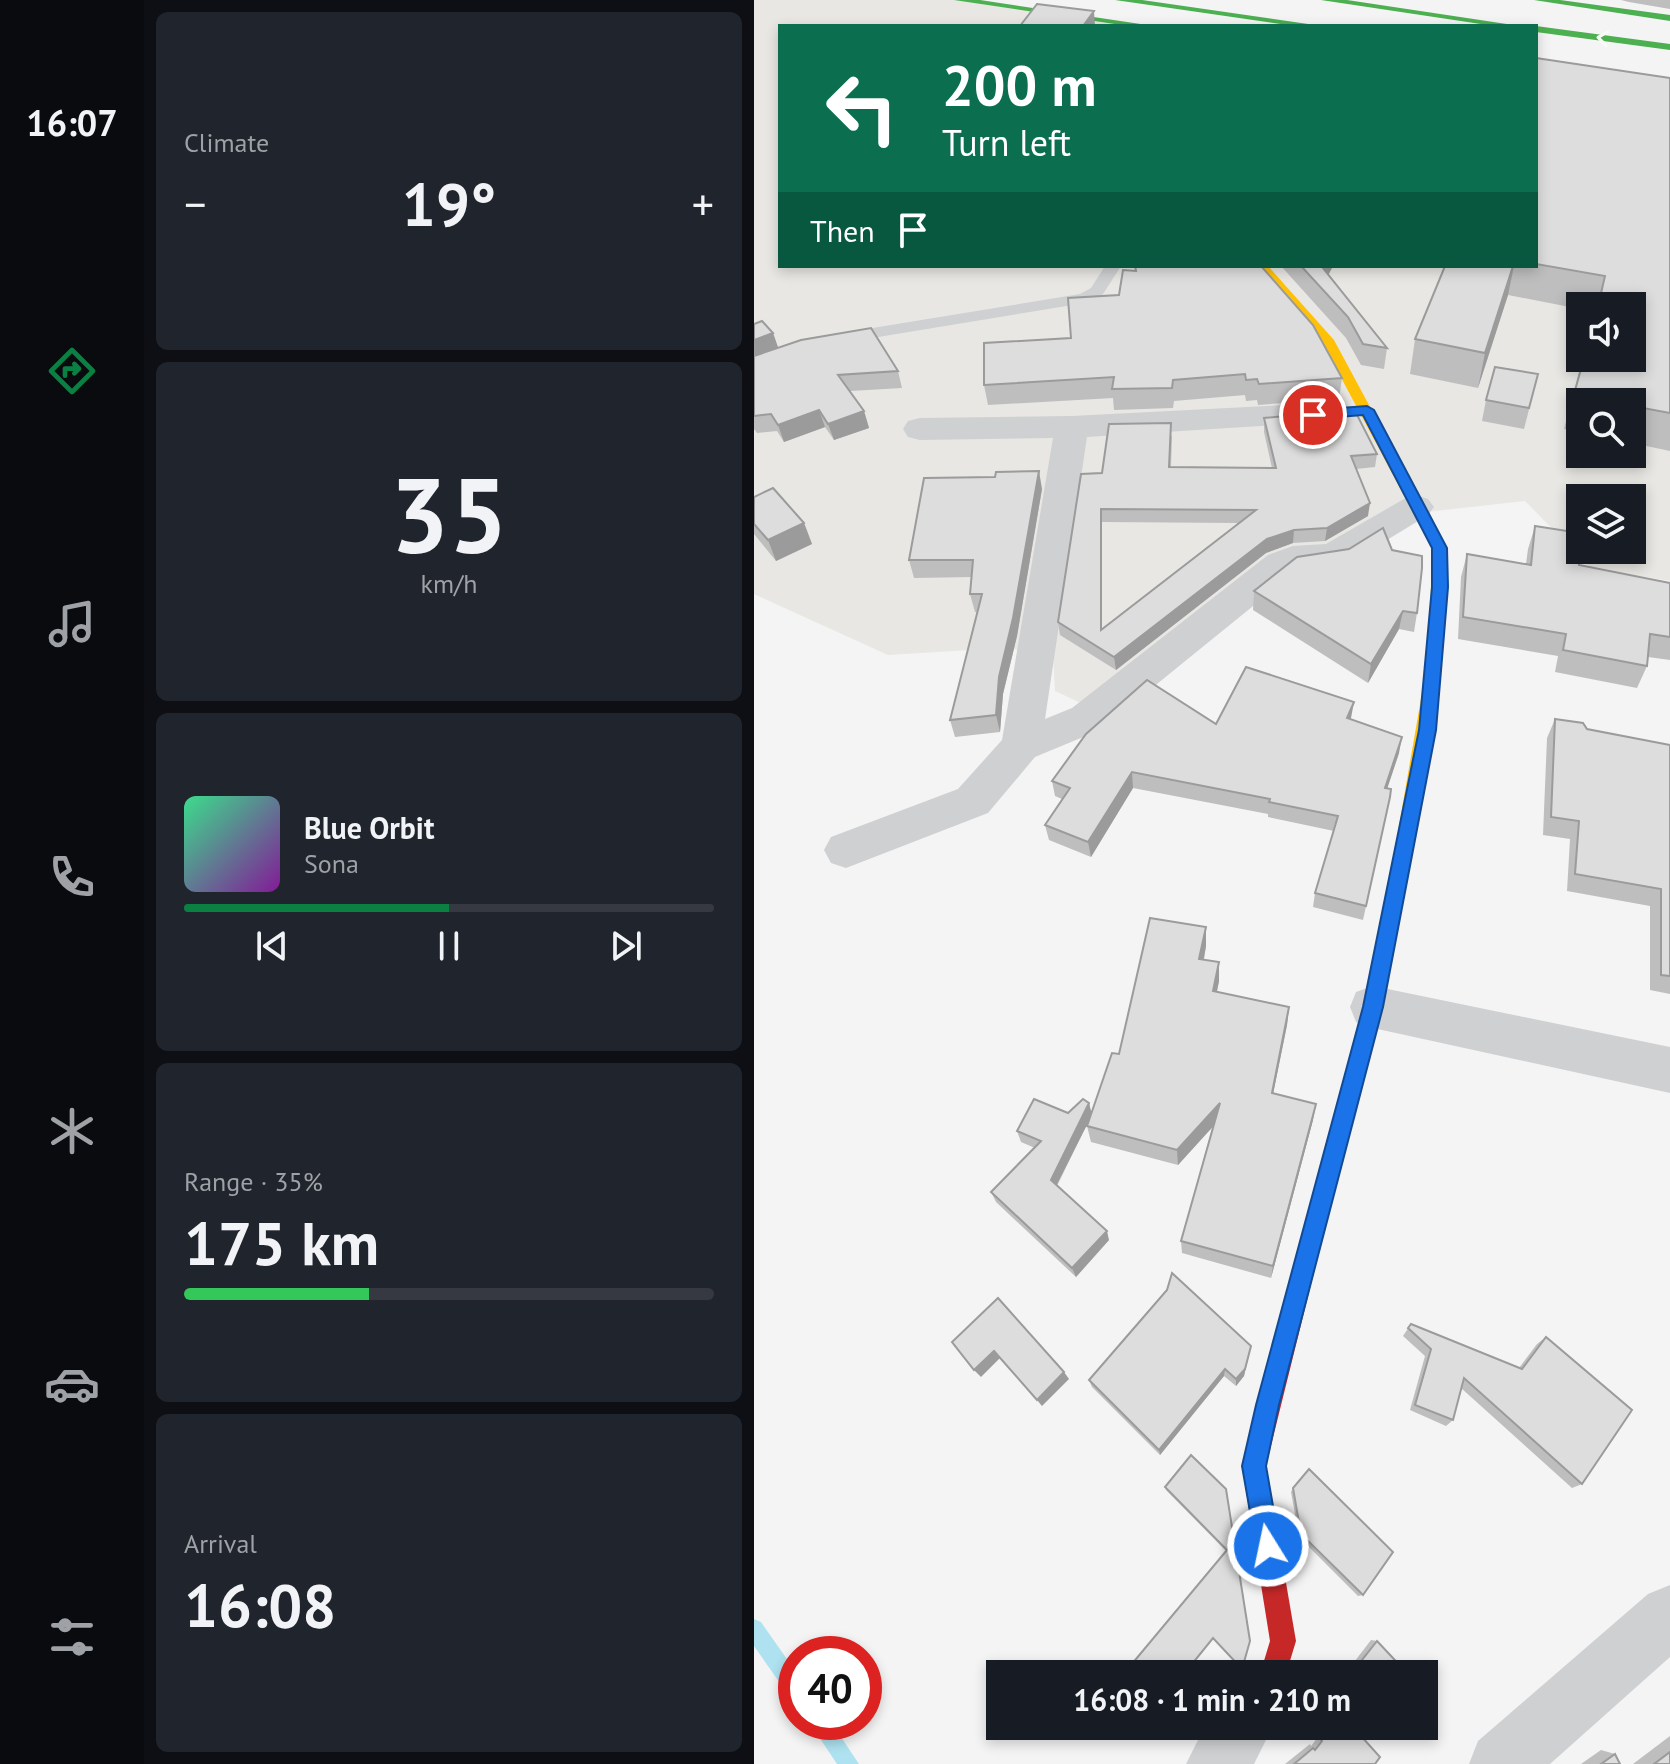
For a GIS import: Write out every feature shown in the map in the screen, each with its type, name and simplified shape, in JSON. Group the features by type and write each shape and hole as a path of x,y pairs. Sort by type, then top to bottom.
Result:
{"main road":[{"path":"959,0 1134,24"},
{"path":"1120,0 1302,24"},
{"path":"1326,0 1500,24"},
{"path":"1539,0 1670,18"},
{"path":"1538,29 1670,47"},
{"path":"1263,268 1328,340 1367,410 1439,548 1440,587 1427,730 1373,1007 1267,1405 1254,1466 1283,1641 1277,1660"}],"street":[{"path":"920,429 1232,421 1367,410"},
{"path":"1021,746 1072,427"},
{"path":"846,850 973,801 1021,746 1086,719 1281,564 1333,556 1416,507"},
{"path":"1373,1007 1670,1070"},
{"path":"1501,1764 1670,1616"},
{"path":"1218,1764 1233,1740"}],"lane":[{"path":"824,341 1085,298 1097,291 1112,268"}],"shaded area":[{"path":"754,0 964,0 1131,24 778,24 778,268 1538,268 1538,264 1670,101 1670,581 1591,568 1587,564 1646,564 1646,484 1566,484 1566,543 1525,501 1417,513 1299,566 1115,719 1055,691 1053,653 1003,648 888,655 754,594"}],"building":[{"path":"1037,4 1094,11 1084,24 1022,24"},
{"path":"1538,58 1670,78 1670,413 1646,409 1646,388 1576,388 1580,372 1646,372 1646,292 1601,292 1605,276 1538,264"},
{"path":"1135,268 1263,268 1313,325 1342,378 1259,384 1257,379 1246,380 1245,374 1173,380 1172,388 1112,389 1114,377 984,385 984,343 1071,338 1068,298 1119,295 1123,270 1136,271"},
{"path":"1303,268 1323,268 1387,348 1363,344 1348,317"},
{"path":"1444,268 1512,268 1485,353 1415,339"},
{"path":"762,321 773,333 754,340 754,324"},
{"path":"871,328 898,371 838,375 864,411 828,424 819,410 778,425 771,414 754,416 754,356 801,340"},
{"path":"1495,367 1538,374 1529,408 1486,400"},
{"path":"1354,409 1377,454 1351,456 1370,503 1327,528 1294,530 1267,539 1114,657 1058,622 1081,474 1102,473 1109,424 1171,423 1169,467 1276,468 1264,418","holes":["1101,509 1256,510 1101,630"]},
{"path":"1039,471 1013,618 999,677 996,715 950,720 982,594 970,594 973,560 909,560 924,478 995,477 996,472"},
{"path":"773,488 804,523 768,540 754,524 754,497"},
{"path":"1535,526 1566,531 1566,564 1670,583 1670,637 1650,634 1647,666 1563,650 1566,634 1463,617 1467,554 1531,565"},
{"path":"1383,528 1392,550 1422,556 1422,568 1417,613 1403,611 1371,664 1254,591 1297,557 1349,549"},
{"path":"1246,667 1354,702 1347,718 1402,737 1385,788 1391,789 1390,797 1366,906 1315,893 1338,816 1269,802 1270,799 1132,772 1088,842 1045,825 1070,788 1052,781 1086,734 1147,680 1216,724"},
{"path":"1555,719 1583,723 1587,729 1670,745 1670,976 1661,975 1661,889 1575,874 1579,821 1551,817"},
{"path":"1150,918 1206,927 1199,959 1219,962 1213,991 1289,1007 1272,1093 1316,1104 1273,1266 1181,1241 1220,1103 1177,1150 1087,1126 1112,1053 1119,1054"},
{"path":"1034,1099 1068,1113 1083,1099 1089,1103 1051,1180 1107,1231 1072,1268 991,1192 1041,1141 1017,1131"},
{"path":"1172,1273 1251,1346 1245,1369 1236,1379 1225,1369 1159,1450 1089,1380 1167,1290"},
{"path":"998,1298 1064,1372 1037,1400 994,1351 974,1370 952,1342"},
{"path":"1411,1324 1522,1369 1546,1337 1632,1410 1582,1484 1464,1378 1453,1420 1415,1405 1431,1349 1408,1328"},
{"path":"1191,1455 1226,1489 1250,1641 1245,1660 1234,1660 1213,1638 1195,1660 1135,1660 1227,1550 1165,1487"},
{"path":"1309,1469 1393,1552 1363,1595 1301,1534 1293,1488"},
{"path":"1377,1641 1395,1660 1362,1660"},
{"path":"1365,1740 1380,1757 1375,1764 1294,1764 1313,1748 1315,1750 1322,1741"},
{"path":"1670,1752 1670,1764 1654,1764"},
{"path":"1615,1754 1620,1764 1601,1764"}],"waterway":[{"path":"754,1629 778,1663"},
{"path":"832,1740 849,1764"}],"traffic: fast":[{"path":"959,0 1134,24"},
{"path":"1120,0 1302,24"},
{"path":"1326,0 1500,24"},
{"path":"1539,0 1670,18"},
{"path":"1538,29 1670,47"},
{"path":"1309,1248 1373,1007 1406,837"}],"traffic: slow":[{"path":"1263,268 1328,340 1439,548 1437,621 1430,693 1406,837"}],"traffic: jam":[{"path":"1277,1660 1283,1641 1254,1466 1309,1248"}],"route":[{"path":"1268,1546 1254,1466 1267,1405 1373,1007 1427,730 1440,587 1439,548 1367,410 1313,415"}]}
